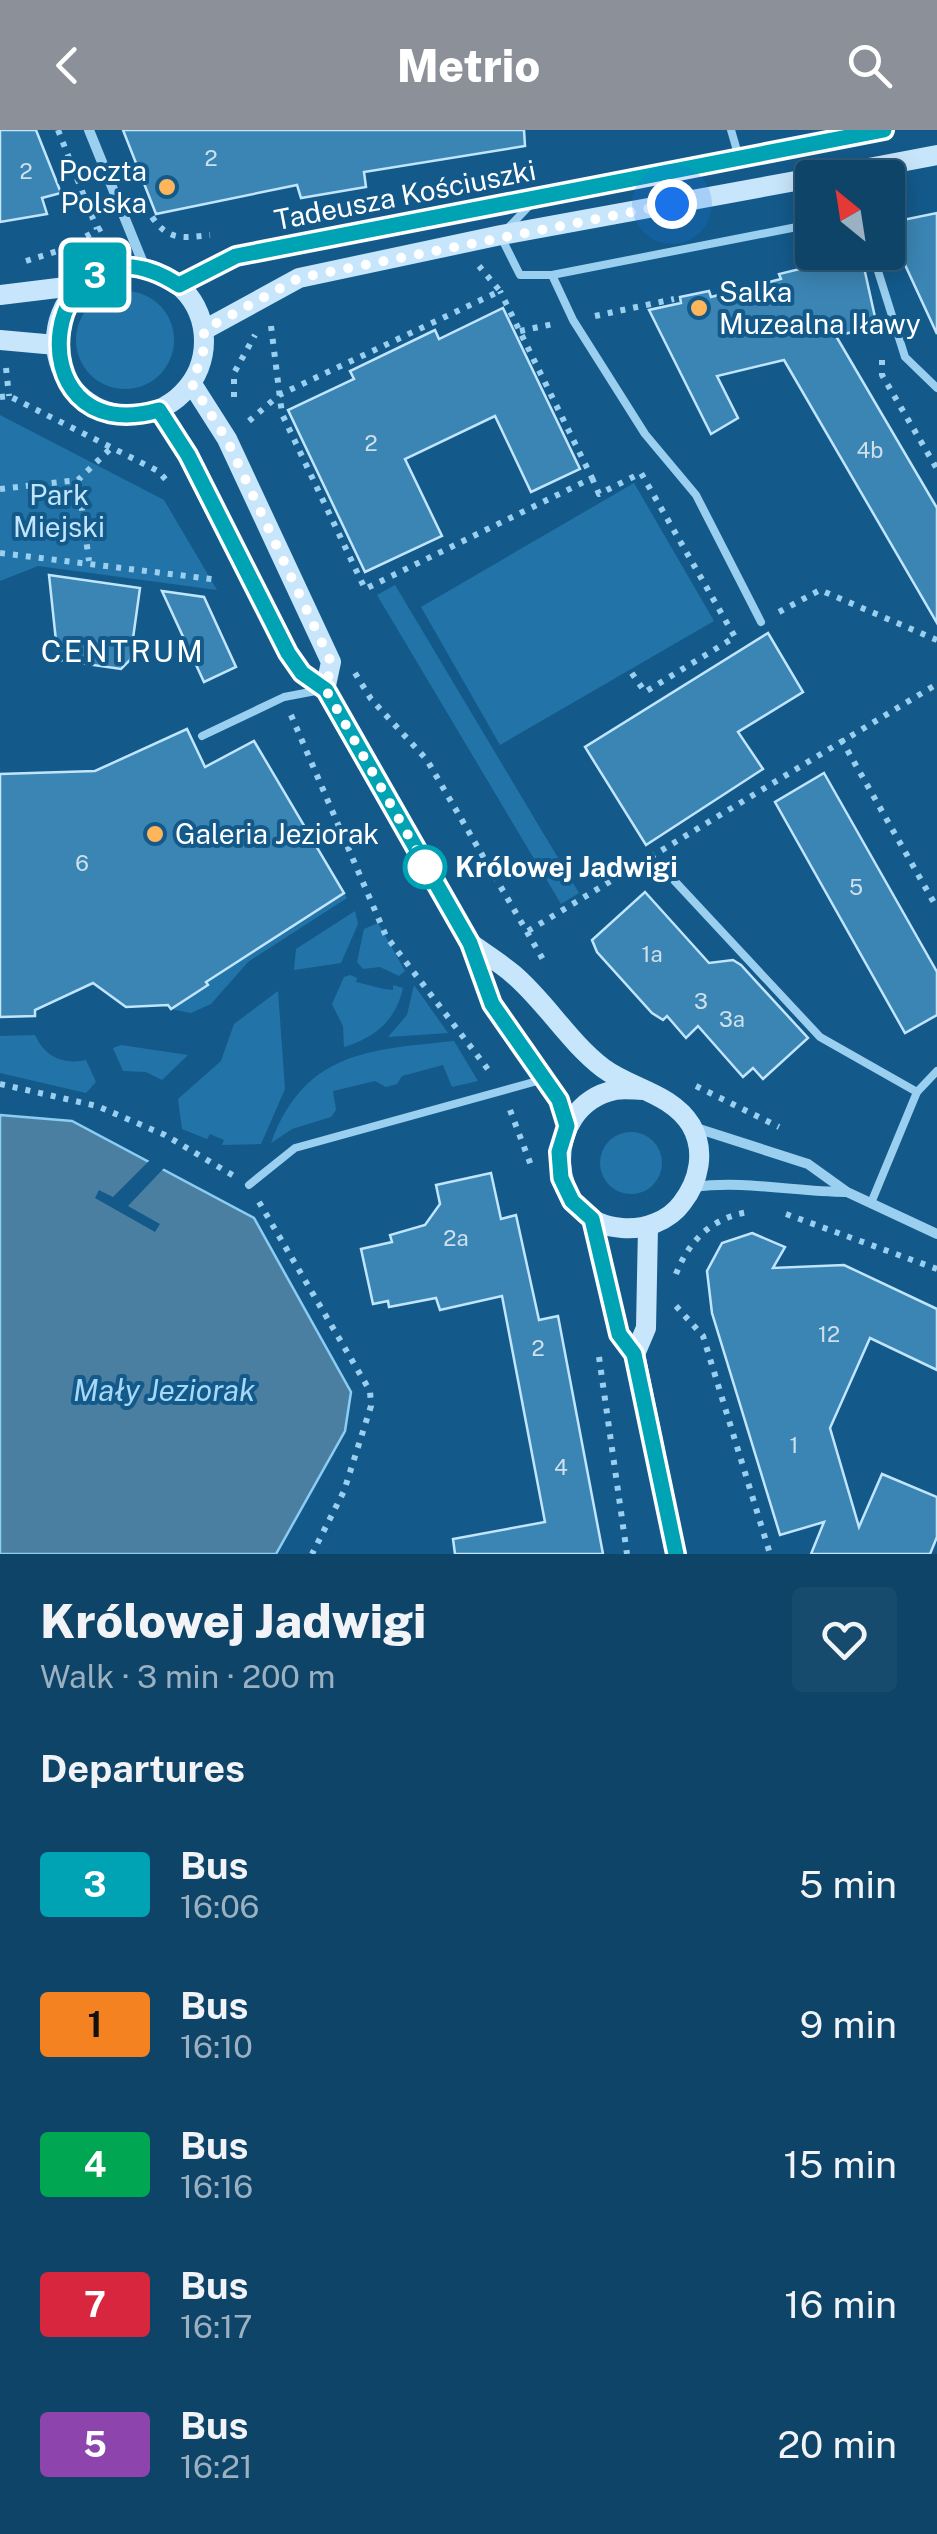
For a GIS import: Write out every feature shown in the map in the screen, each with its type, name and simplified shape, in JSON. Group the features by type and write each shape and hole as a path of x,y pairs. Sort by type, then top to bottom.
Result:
{"street":[{"path":"90,130 144,268"},
{"name":"Tadeusza Kościuszki","path":"179,285 236,256 884,130"},
{"name":"Tadeusza Kościuszki","path":"905,163 937,155"},
{"name":"Tadeusza Kościuszki","path":"204,330 299,278 501,235 795,181"},
{"path":"0,295 82,284 111,269 144,268 179,285 199,314 204,349 192,384 159,410 124,416 91,404 66,380 56,346 62,312 82,284"},
{"path":"0,340 56,346"},
{"path":"192,384 227,440 331,662 326,690"},
{"path":"159,410 188,455 288,653 302,673 326,690 470,943 492,1004 546,1078 567,1126"},
{"path":"470,943 514,975 570,1038 604,1068 672,1103 692,1127 700,1156 694,1187 676,1212 648,1227 619,1228 592,1219 572,1201 561,1178 559,1152 567,1126 588,1102 615,1090 645,1090"},
{"path":"692,1127 808,1164 847,1192 937,1234"},
{"path":"694,1187 722,1183 793,1192 847,1192"},
{"path":"592,1219 619,1334 634,1354 676,1554"},
{"path":"634,1354 646,1328 648,1227"}],"lane":[{"path":"731,130 739,158"},
{"path":"538,196 501,235 505,252 520,275 552,275 795,227"},
{"path":"877,270 905,357 937,388"},
{"path":"552,275 573,320 646,434 696,495 761,622"},
{"path":"202,736 284,697 326,690"},
{"path":"670,876 820,1037 918,1092"},
{"path":"871,1203 918,1092 937,1071"},
{"path":"249,1185 295,1148 502,1094 546,1078"}],"path":[{"path":"58,130 97,229"},
{"path":"470,260 500,291 599,494 641,473 735,637 644,692 631,672"},
{"path":"256,411 279,394 500,291"},
{"path":"270,321 282,414 364,588 592,478"},
{"path":"895,335 882,345 882,375 937,469"},
{"path":"0,398 10,396 158,471"},
{"path":"0,490 78,480 110,449"},
{"path":"78,480 89,561"},
{"path":"0,553 89,561 230,582"},
{"path":"796,603 820,590 937,640"},
{"path":"348,656 371,699 427,760 553,978"},
{"path":"528,931 937,684"},
{"path":"284,697 386,936 488,1067 538,1184"},
{"path":"842,739 937,908"},
{"path":"689,1082 759,1118"},
{"path":"0,1084 98,1106 166,1135 249,1185 370,1392 371,1406 344,1491 312,1554"},
{"path":"778,1211 937,1268"},
{"path":"674,1280 685,1251 712,1224 744,1212 761,1212"},
{"path":"675,1294 676,1306 703,1336 770,1554"},
{"path":"595,1342 605,1378 627,1554"}],"green space":[{"path":"125,291 144,295 160,305 170,321 174,340 170,359 160,375 144,385 125,389 106,385 90,375 80,359 76,340 80,321 90,305 106,295"},
{"name":"Park Miejski","path":"0,415 164,500 217,590 38,566 0,581"},
{"path":"634,483 714,621 500,745 421,607"},
{"path":"395,585 579,893 561,904 377,595"},
{"path":"344,893 347,898 248,962 211,1004 191,1013 171,1009 208,986 203,976 215,975"},
{"path":"355,911 358,924 341,963 294,970 296,949"},
{"path":"378,923 405,971 399,976 380,967 363,969 357,962 364,929"},
{"path":"344,977 357,978 356,982 384,989 393,990 393,985 403,988 395,1010 382,1026 344,1047 343,1026 332,1004"},
{"path":"414,985 448,1033 388,1037 407,1015"},
{"path":"278,991 285,1089 261,1144 222,1145 224,1140 210,1134 207,1139 182,1129 178,1099 221,1061 234,1024"},
{"path":"35,1035 56,1058 86,1060 96,1082 86,1093 0,1073 0,1036"},
{"path":"454,1041 478,1081 452,1087 443,1065 402,1076 397,1084 386,1087 375,1081 333,1091 336,1110 331,1117 292,1129 271,1143 285,1113 321,1073 368,1053"},
{"path":"121,1045 188,1055 162,1080 146,1072 123,1071 113,1048"},
{"path":"631,1132 653,1141 662,1163 653,1185 631,1194 609,1185 600,1163 609,1141"}],"water":[{"name":"Mały Jeziorak","path":"0,1115 72,1121 254,1218 351,1392 345,1431 276,1554 0,1554"}],"pier":[{"path":"152,1158 166,1166 128,1206 160,1224 155,1232 95,1198 99,1190 113,1197"}],"building":[{"path":"0,130 36,130 61,193 42,198 47,214 0,222"},
{"path":"123,130 524,130 525,146 364,172 366,187 301,198 297,185 156,214"},
{"path":"937,213 937,334 905,265 905,220"},
{"path":"795,270 865,270 877,326 836,336 937,508 937,623 784,360 717,376 738,418 711,434 649,310 681,303 680,297 709,291 711,297 781,279 779,274"},
{"path":"503,308 580,469 531,492 495,416 405,459 442,536 365,572 288,410 354,379 350,371 435,330 439,339"},
{"path":"49,575 140,588 130,660 121,669 58,660"},
{"path":"162,591 204,597 236,667 204,682"},
{"path":"768,633 803,692 738,732 763,769 646,845 585,747"},
{"name":"Galeria Jeziorak","path":"187,729 205,767 254,741 344,893 171,1009 168,1005 126,1007 93,983 35,1010 35,1016 0,1017 0,774 95,771"},
{"path":"824,773 937,972 937,1015 905,1033 775,802"},
{"path":"645,892 709,963 733,960 741,965 808,1038 763,1079 753,1068 743,1077 698,1026 686,1038 667,1016 663,1020 652,1013 597,952 592,940"},
{"path":"491,1173 501,1219 516,1215 539,1320 558,1316 603,1554 455,1554 453,1539 545,1522 502,1296 440,1310 436,1298 389,1307 388,1301 373,1304 361,1249 392,1242 390,1235 425,1225 440,1204 436,1185"},
{"path":"752,1233 785,1247 773,1268 844,1265 937,1309 937,1370 870,1338 830,1428 859,1527 882,1474 937,1497 937,1537 930,1554 811,1554 824,1522 780,1535 712,1313 707,1271 722,1243"}],"bus line":[{"name":"3","path":"676,1554 634,1354 619,1334 592,1219 572,1201 561,1178 559,1152 567,1126 559,1100 492,1004 470,943 326,690 302,673 288,653 188,455 159,410 124,416 107,412 77,393 59,363 57,328 62,312 82,284 111,269 144,268 179,285 236,256 884,130"}],"place":[{"name":"Poczta Polska","path":"167,187"},
{"name":"Salka Muzealna Iławy","path":"699,308"},
{"name":"Galeria Jeziorak","path":"155,834"},
{"name":"Królowej Jadwigi","path":"425,867"}],"district":[{"name":"CENTRUM","path":"123,652"}],"route":[{"path":"425,867 430,874 326,690 331,662 227,440 192,384 204,349 204,330 299,278 672,204"}]}
